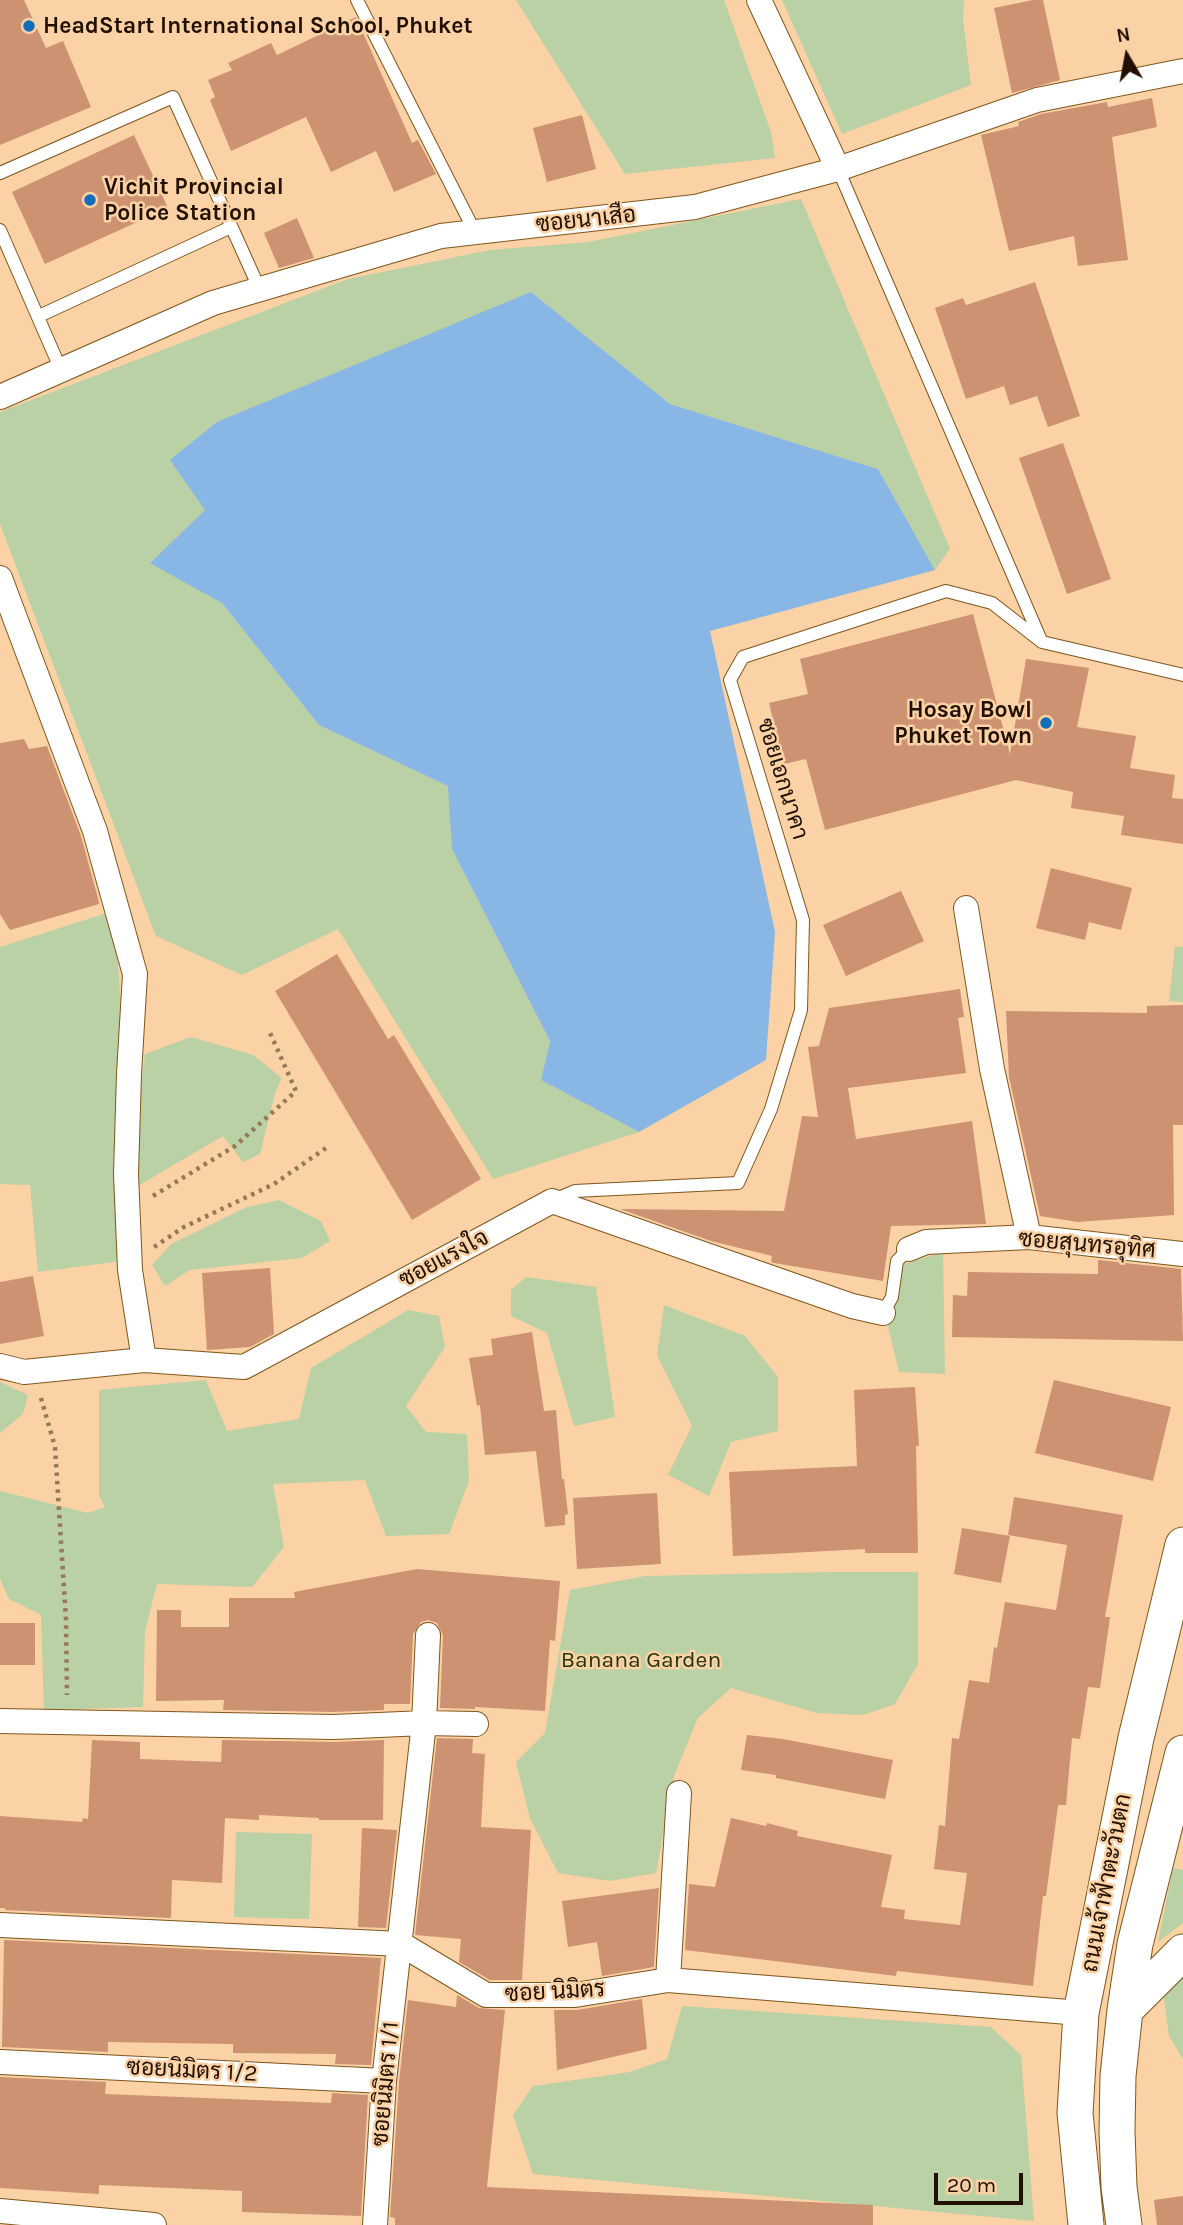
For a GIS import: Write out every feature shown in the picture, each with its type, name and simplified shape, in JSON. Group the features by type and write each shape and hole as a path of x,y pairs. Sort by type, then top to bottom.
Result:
{"main road":[{"name":"ถนนเจ้าฟ้าตะวันตก","path":"1086,2225 1075,2113 1081,2013 1136,1738 1183,1545"},
{"name":"ถนนเจ้าฟ้าตะวันตก","path":"1124,2225 1119,2187 1117,2132 1118,2076 1125,2010 1135,1944 1167,1880 1183,1753"},
{"path":"1117,1832 1173,1830"},
{"path":"1107,1882 1167,1880"},
{"path":"1125,2010 1183,1952"}],"street":[{"path":"759,0 838,169"},
{"name":"ซอยนาเสือ","path":"0,397 213,303 440,236 695,207 838,169 1037,100 1183,71"},
{"path":"0,578 95,831 135,974 129,1074 128,1210 130,1262 144,1360"},
{"path":"966,908 992,1069 1029,1237"},
{"path":"552,1201 852,1306 883,1313"},
{"name":"ซอยแรงใจ","path":"0,1366 24,1372 144,1360 244,1367 552,1201"},
{"name":"ซอยสุนทรอุทิศ","path":"909,1249 926,1242 1029,1237 1183,1254"},
{"name":"ซอยนิมิตร 1/1","path":"375,2225 384,2081 424,1723 428,1635"},
{"path":"0,1721 334,1727 476,1724"},
{"path":"668,1980 679,1793"},
{"name":"ซอย นิมิตร","path":"0,1925 401,1944 486,1995 575,1995 668,1980 1081,2013"},
{"name":"ซอยนิมิตร 1/2","path":"0,2062 384,2081"},
{"path":"0,2211 154,2225"}],"lane":[{"path":"356,0 475,232"},
{"path":"0,173 173,97 260,290"},
{"path":"838,169 1042,642"},
{"path":"39,316 231,227"},
{"path":"0,230 61,370"},
{"name":"ซอยเอกนาคา","path":"552,1201 575,1191 738,1184 771,1109 801,1010 803,920 730,680 743,657 946,591 992,603 1042,642 1183,675"},
{"path":"883,1313 892,1297 897,1261 909,1249"}],"path":[{"path":"128,1210 235,1146 296,1091 270,1033"},
{"path":"130,1262 184,1227 274,1184 326,1148"},
{"path":"24,1372 38,1386 55,1447 66,1620 68,1724"}],"green space":[{"path":"516,0 724,0 771,132 775,158 625,174"},
{"path":"782,0 964,0 963,19 971,85 842,134"},
{"path":"801,199 950,549 935,570 878,469 670,404 531,292 205,510 151,562 222,603 319,725 449,786 452,849 550,1041 541,1080 639,1132 493,1179 338,929 242,975 156,936 0,524 0,412 348,279 490,250 588,242"},
{"path":"107,913 118,963 121,1007 116,1100 122,1261 38,1272 30,1185 0,1184 0,947"},
{"path":"1175,946 1183,947 1183,1002 1169,1001"},
{"path":"191,1037 253,1055 282,1078 275,1093 260,1154 243,1162 223,1136 138,1186 136,1128 145,1054"},
{"path":"279,1200 321,1221 330,1241 302,1258 190,1270 165,1286 152,1265 171,1244 247,1207"},
{"path":"943,1252 945,1374 899,1372 887,1323 902,1265"},
{"path":"526,1277 596,1287 615,1417 574,1426 547,1333 511,1316 511,1290"},
{"path":"664,1305 745,1336 778,1377 778,1431 731,1442 709,1496 668,1475 692,1426 657,1355"},
{"path":"408,1310 439,1316 445,1347 406,1406 426,1432 467,1434 469,1481 449,1534 386,1536 365,1480 273,1484 284,1547 252,1587 157,1584 145,1631 143,1707 44,1710 41,1615 9,1599 0,1579 0,1491 88,1513 105,1507 99,1496 99,1390 206,1380 227,1431 299,1419 311,1368"},
{"path":"0,1382 28,1395 23,1414 0,1433"},
{"name":"Banana Garden","path":"918,1572 918,1664 895,1704 863,1715 817,1713 731,1688 698,1718 674,1776 656,1873 610,1881 558,1873 530,1818 516,1762 545,1733 570,1590 645,1576"},
{"path":"236,1832 312,1834 309,1919 234,1917"},
{"path":"1173,1868 1183,1870 1183,1923 1158,1942"},
{"path":"1183,1962 1183,2059 1169,2036 1161,1977"},
{"path":"682,2006 991,2027 1021,2055 1034,2221 533,2174 513,2115 533,2086 630,2072 667,2059"}],"water":[{"path":"531,292 670,404 878,469 935,570 710,631 775,932 766,1060 639,1132 541,1080 550,1041 452,849 448,786 319,725 222,603 150,563 205,510 170,460 217,422"}],"building":[{"path":"0,0 24,0 46,48 63,41 91,107 0,145"},
{"path":"1043,0 1060,80 1012,93 994,8"},
{"path":"356,17 412,143 418,140 436,174 394,192 376,151 331,172 306,117 231,151 210,100 215,97 208,80 232,70 228,63 271,43 277,55"},
{"path":"1152,98 1157,127 1112,137 1128,260 1078,266 1074,236 1009,251 981,135 1019,126 1018,122 1041,114 1107,102 1108,107"},
{"path":"582,115 596,169 547,182 533,128"},
{"name":"Vichit Provincial Police Station","path":"134,135 168,208 45,264 12,192"},
{"path":"297,218 314,258 279,268 264,233"},
{"path":"1035,282 1080,416 1048,427 1037,396 1010,405 1004,386 966,399 935,308 963,298 966,305"},
{"path":"1063,443 1111,579 1067,594 1019,458"},
{"path":"973,614 1010,754 1026,659 1089,668 1077,727 1136,736 1130,768 1175,775 1172,798 1183,799 1183,844 1121,835 1124,816 1071,808 1073,792 1016,780 825,830 806,759 784,764 769,703 808,694 800,659"},
{"path":"24,739 29,749 47,746 81,836 99,904 10,930 0,914 0,743"},
{"path":"1051,868 1132,888 1121,930 1089,922 1085,940 1036,928"},
{"path":"901,891 924,941 846,976 823,925"},
{"path":"337,954 388,1039 394,1035 481,1179 412,1220 275,991"},
{"path":"960,989 964,1017 958,1018 966,1073 848,1088 856,1139 972,1121 986,1224 891,1226 883,1281 774,1263 771,1262 772,1256 711,1241 620,1209 784,1211 802,1116 818,1117 808,1047 819,1046 829,1008"},
{"path":"1183,1005 1183,1125 1173,1125 1174,1215 1078,1222 1040,1216 1009,1077 1006,1011 1147,1013 1147,1006"},
{"path":"1098,1260 1181,1269 1183,1341 952,1337 953,1295 967,1296 968,1272 1098,1274"},
{"path":"270,1268 274,1334 250,1347 207,1350 202,1273"},
{"path":"33,1276 44,1336 0,1344 0,1282"},
{"path":"532,1332 544,1411 556,1410 568,1514 565,1515 565,1525 545,1527 536,1451 485,1455 480,1405 477,1406 469,1358 493,1355 491,1339"},
{"path":"1054,1380 1171,1407 1153,1481 1035,1453"},
{"path":"915,1387 919,1446 916,1446 918,1553 865,1553 865,1549 733,1556 729,1472 857,1466 854,1390"},
{"path":"657,1493 661,1564 577,1569 573,1498"},
{"path":"1014,1497 1123,1515 1105,1617 1110,1617 1100,1688 1088,1687 1080,1739 1072,1738 1066,1805 1058,1805 1046,1896 1043,1896 1033,1986 897,1971 896,1976 685,1950 689,1884 715,1887 731,1818 766,1826 767,1823 798,1831 797,1836 892,1855 881,1907 905,1910 904,1919 960,1925 967,1873 934,1869 939,1825 945,1826 952,1738 959,1739 969,1680 989,1683 1005,1602 1056,1610 1067,1545 1008,1535"},
{"path":"962,1528 1010,1536 1001,1583 954,1574"},
{"path":"417,1569 560,1581 555,1641 550,1640 545,1711 440,1708 443,1635 437,1623 428,1620 421,1622 413,1634 410,1704 384,1704 384,1710 334,1712 223,1710 224,1700 156,1701 157,1610 181,1610 181,1627 229,1627 229,1598 295,1598 294,1592"},
{"path":"0,1623 35,1623 35,1665 0,1665"},
{"path":"747,1735 783,1739 893,1760 885,1799 741,1770"},
{"path":"437,1738 473,1739 472,1753 485,1754 481,1827 531,1830 522,1980 490,1980 459,1962 461,1939 415,1935"},
{"path":"92,1740 140,1742 140,1759 221,1762 222,1740 384,1740 383,1820 319,1820 259,1815 259,1820 225,1818 222,1883 172,1880 171,1918 0,1908 0,1816 82,1822 83,1818 88,1819"},
{"path":"362,1828 397,1830 386,1928 358,1927"},
{"path":"659,1888 654,1967 602,1976 597,1942 568,1947 562,1901"},
{"path":"4,1940 381,1958 371,2065 335,2064 336,2054 233,2053 233,2044 108,2042 108,2052 2,2047"},
{"path":"457,1995 479,2008 505,2010 487,2187 873,2205 873,2225 395,2225 395,2218 390,2217 399,2082 408,2000 456,2007"},
{"path":"642,1999 647,2049 557,2070 554,2010 577,2010"},
{"path":"0,2077 106,2082 105,2094 331,2103 332,2093 368,2095 361,2216 242,2212 242,2191 99,2185 99,2194 0,2188"},
{"path":"1183,2196 1183,2225 1157,2225 1154,2200"}],"place":[{"name":"HeadStart International School, Phuket","path":"29,26"},
{"name":"Vichit Provincial Police Station","path":"90,200"},
{"name":"Hosay Bowl Phuket Town","path":"1046,723"}]}
